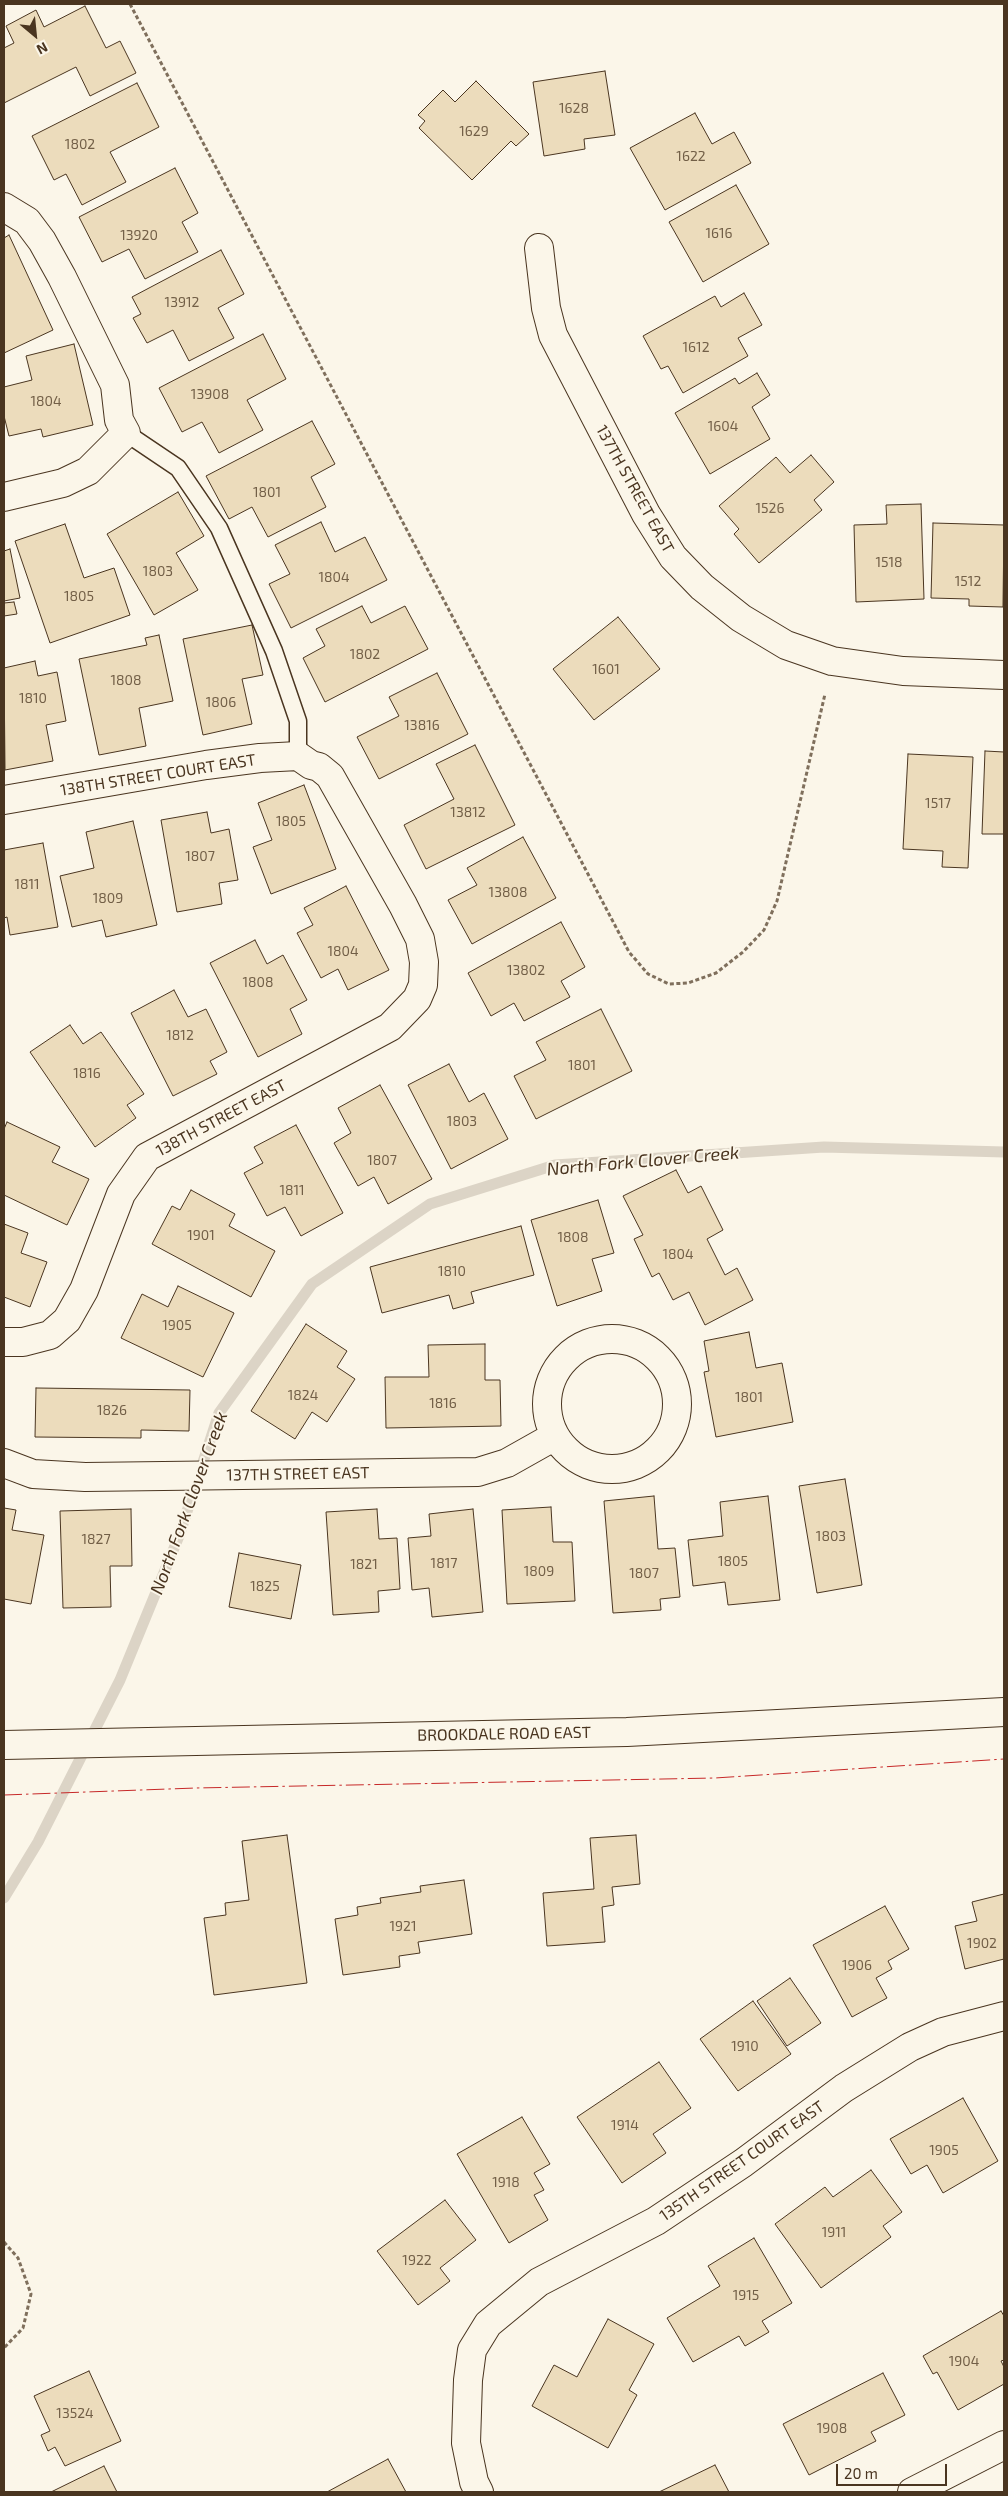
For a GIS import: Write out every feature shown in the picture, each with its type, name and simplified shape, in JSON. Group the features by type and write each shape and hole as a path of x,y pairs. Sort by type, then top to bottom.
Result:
{"street":[{"path":"4,207 27,221 42,241 62,277 115,385 119,420 126,433 88,471 63,483 4,497"},
{"name":"137TH STREET EAST","path":"539,248 546,308 553,335 646,514 673,557 702,587 741,618 786,645 832,661 903,671 1004,675"},
{"name":"138TH STREET COURT EAST","path":"4,800 206,765 260,758 304,761"},
{"name":"138TH STREET EAST","path":"4,1342 23,1342 50,1335 67,1320 84,1290 121,1194 147,1157 390,1026 417,999 423,985 424,962 420,939 403,905 330,776 319,767 304,761"},
{"path":"603,1339 630,1342 644,1346 660,1359 672,1376 678,1398 676,1420 667,1440 651,1456 632,1467 610,1470 588,1465 569,1453 555,1436 548,1416 547,1395 553,1375 566,1358 583,1346 603,1339"},
{"name":"137TH STREET EAST","path":"4,1463 33,1474 84,1477 478,1472 507,1463 555,1436"},
{"name":"BROOKDALE ROAD EAST","path":"4,1745 627,1732 1004,1712"},
{"name":"135TH STREET COURT EAST","path":"480,2492 474,2482 466,2444 468,2380 472,2350 488,2324 539,2282 656,2221 743,2162 844,2088 910,2047 943,2032 1004,2016"},
{"path":"912,2492 1004,2445"}],"lane":[{"path":"126,433 178,468 219,528 274,651 298,722 304,761"}],"path":[{"path":"130,4 629,952 648,974 669,984 688,983 716,973 743,952 764,930 777,901 832,661"},
{"path":"4,2242 18,2258 32,2294 23,2328 4,2348"}],"building":[{"path":"85,6 106,48 120,41 136,73 90,96 76,67 4,103 4,48 14,43 6,26 36,10 44,27"},
{"path":"605,71 615,135 584,139 585,149 544,156 533,82"},
{"path":"476,81 529,134 516,146 511,141 472,180 419,128 425,121 418,115 443,90 455,102"},
{"path":"137,83 159,127 110,152 126,182 82,205 66,174 54,180 32,136"},
{"path":"695,113 712,144 734,132 751,163 665,210 630,148"},
{"path":"175,168 198,213 182,222 198,252 145,279 129,249 102,262 79,217"},
{"path":"736,185 769,244 703,282 669,222"},
{"path":"9,235 53,330 4,353 4,238"},
{"path":"221,250 244,294 218,308 234,338 189,361 173,330 147,343 133,318 141,314 132,297"},
{"path":"744,293 762,325 738,338 748,356 683,393 668,366 661,369 643,336 715,296 721,307"},
{"path":"263,334 286,379 247,400 263,430 219,453 202,422 182,432 159,388"},
{"path":"74,344 93,425 43,437 41,429 9,436 4,416 4,387 32,380 26,356"},
{"path":"757,373 770,395 752,407 770,439 710,474 675,413 735,378 739,384"},
{"path":"312,421 335,464 311,477 326,507 268,537 252,507 229,519 206,476"},
{"path":"811,455 834,482 814,500 822,510 759,563 734,534 739,529 719,506 776,457 790,473"},
{"path":"178,492 204,536 176,553 198,590 154,615 107,534"},
{"path":"921,504 924,599 856,602 854,525 887,524 886,505"},
{"path":"321,522 335,552 365,537 387,580 291,628 269,584 290,574 275,545"},
{"path":"933,523 1004,525 1003,607 969,606 969,599 931,598"},
{"path":"65,524 84,578 114,568 130,615 50,643 15,541"},
{"path":"10,549 20,598 4,601 4,551"},
{"path":"14,602 17,614 4,616 4,603"},
{"path":"362,606 371,623 405,606 428,649 325,702 303,658 325,646 316,629"},
{"path":"618,617 660,669 594,720 553,669"},
{"path":"252,625 263,675 242,679 252,724 203,735 183,639"},
{"path":"159,635 173,701 139,708 146,746 99,755 79,659 147,645 145,638"},
{"path":"35,661 38,676 57,672 66,721 46,725 53,761 5,770 4,668"},
{"path":"437,673 468,734 379,779 357,737 399,716 389,697"},
{"path":"475,745 515,825 426,869 404,825 454,799 436,764"},
{"path":"985,751 1004,752 1004,834 982,834"},
{"path":"908,754 973,757 968,868 942,867 943,851 903,849"},
{"path":"304,785 336,869 271,894 253,847 272,840 258,803"},
{"path":"207,812 211,833 229,829 238,880 219,883 222,904 177,912 161,820"},
{"path":"133,821 157,925 106,937 102,920 72,927 60,876 94,868 86,832"},
{"path":"523,837 556,898 472,944 448,900 477,885 467,868"},
{"path":"43,843 58,927 10,935 7,917 4,918 4,850"},
{"path":"346,886 389,970 348,990 338,969 321,978 297,933 313,925 304,908"},
{"path":"561,922 585,967 561,981 570,997 524,1021 514,1003 491,1016 468,973"},
{"path":"255,940 267,964 283,955 307,1000 290,1009 302,1034 258,1057 210,963"},
{"path":"174,990 188,1017 206,1009 227,1052 210,1061 217,1074 173,1096 131,1013"},
{"path":"601,1009 632,1071 536,1119 514,1076 546,1060 536,1042"},
{"path":"70,1025 83,1044 101,1032 144,1094 127,1105 136,1118 95,1147 30,1052"},
{"path":"449,1064 469,1102 484,1093 508,1139 451,1169 408,1085"},
{"path":"380,1085 432,1179 388,1204 374,1177 358,1186 334,1143 351,1133 338,1108"},
{"path":"7,1122 60,1147 52,1162 89,1179 67,1225 4,1195 4,1129"},
{"path":"296,1125 343,1213 301,1236 285,1207 267,1216 244,1173 263,1163 254,1147"},
{"path":"676,1170 688,1193 701,1186 723,1230 707,1239 725,1275 737,1268 753,1300 705,1325 689,1292 673,1300 659,1273 652,1277 634,1239 643,1235 623,1196"},
{"path":"191,1190 235,1214 229,1226 275,1251 251,1297 152,1244 172,1206 180,1210"},
{"path":"598,1200 614,1253 592,1259 602,1291 557,1306 531,1220"},
{"path":"4,1224 28,1233 21,1253 47,1262 30,1307 4,1297"},
{"path":"521,1226 534,1275 471,1292 474,1303 453,1309 449,1295 382,1313 370,1267"},
{"path":"178,1286 234,1313 203,1377 121,1338 142,1294 168,1307"},
{"path":"306,1324 347,1351 337,1367 355,1379 327,1422 312,1412 295,1439 251,1411"},
{"path":"749,1332 756,1368 782,1363 793,1422 716,1437 704,1372 709,1371 704,1341"},
{"path":"485,1344 485,1380 500,1380 501,1426 386,1428 385,1377 429,1377 428,1345"},
{"path":"36,1388 190,1390 189,1431 141,1430 141,1438 35,1437"},
{"path":"845,1479 862,1585 817,1593 799,1486"},
{"path":"654,1496 658,1549 675,1548 680,1597 660,1599 661,1610 613,1613 604,1501"},
{"path":"768,1496 780,1600 728,1605 725,1582 693,1586 688,1540 723,1536 720,1502"},
{"path":"551,1507 553,1542 572,1542 575,1601 507,1604 502,1510"},
{"path":"4,1508 16,1510 12,1530 44,1535 31,1604 4,1599"},
{"path":"131,1509 132,1566 110,1566 111,1607 63,1608 60,1511"},
{"path":"377,1509 379,1539 397,1538 400,1589 378,1591 379,1612 333,1615 326,1512"},
{"path":"473,1509 483,1612 432,1617 429,1588 412,1590 408,1538 431,1536 429,1514"},
{"path":"239,1553 301,1565 291,1619 229,1607"},
{"path":"287,1835 307,1983 214,1995 204,1918 226,1915 225,1903 249,1900 242,1841"},
{"path":"636,1835 640,1884 612,1887 614,1905 602,1907 605,1942 547,1946 543,1893 594,1889 590,1838"},
{"path":"464,1880 472,1934 418,1942 420,1953 399,1956 400,1967 343,1975 335,1919 358,1915 357,1907 381,1903 380,1898 421,1892 420,1886"},
{"path":"1004,1894 1004,1959 965,1969 955,1926 977,1921 972,1902"},
{"path":"885,1906 909,1949 888,1961 892,1969 876,1978 887,1998 852,2017 813,1945"},
{"path":"790,1978 821,2023 787,2046 757,2001"},
{"path":"753,2001 791,2054 738,2091 700,2039"},
{"path":"659,2062 691,2108 653,2134 666,2153 622,2183 577,2117"},
{"path":"963,2098 998,2161 943,2193 927,2165 911,2174 890,2139"},
{"path":"522,2117 550,2164 534,2173 544,2190 534,2195 548,2220 509,2243 457,2154"},
{"path":"871,2170 902,2212 883,2226 891,2237 821,2288 775,2224 825,2187 833,2197"},
{"path":"445,2200 476,2240 440,2268 450,2281 418,2305 377,2251"},
{"path":"754,2238 792,2303 762,2321 769,2332 745,2346 739,2336 693,2362 667,2318 720,2286 708,2266"},
{"path":"1001,2311 1004,2316 1004,2360 1001,2361 1004,2367 1004,2384 958,2410 937,2372 933,2374 923,2356"},
{"path":"608,2319 654,2344 629,2390 637,2395 608,2448 532,2406 554,2365 577,2377"},
{"path":"89,2371 121,2441 65,2466 55,2447 48,2451 41,2435 50,2431 34,2396"},
{"path":"883,2373 905,2415 871,2432 876,2441 809,2475 783,2424"},
{"path":"388,2459 406,2492 327,2492"},
{"path":"715,2465 729,2492 659,2492"},
{"path":"104,2466 117,2492 51,2492"}],"waterway":[{"name":"North Fork Clover Creek","path":"4,1898 38,1842 120,1680 179,1536 219,1413 312,1284 430,1204 555,1165 824,1147 1004,1152"}],"power":[{"path":"4,1795 196,1788 715,1778 1004,1759"}]}
